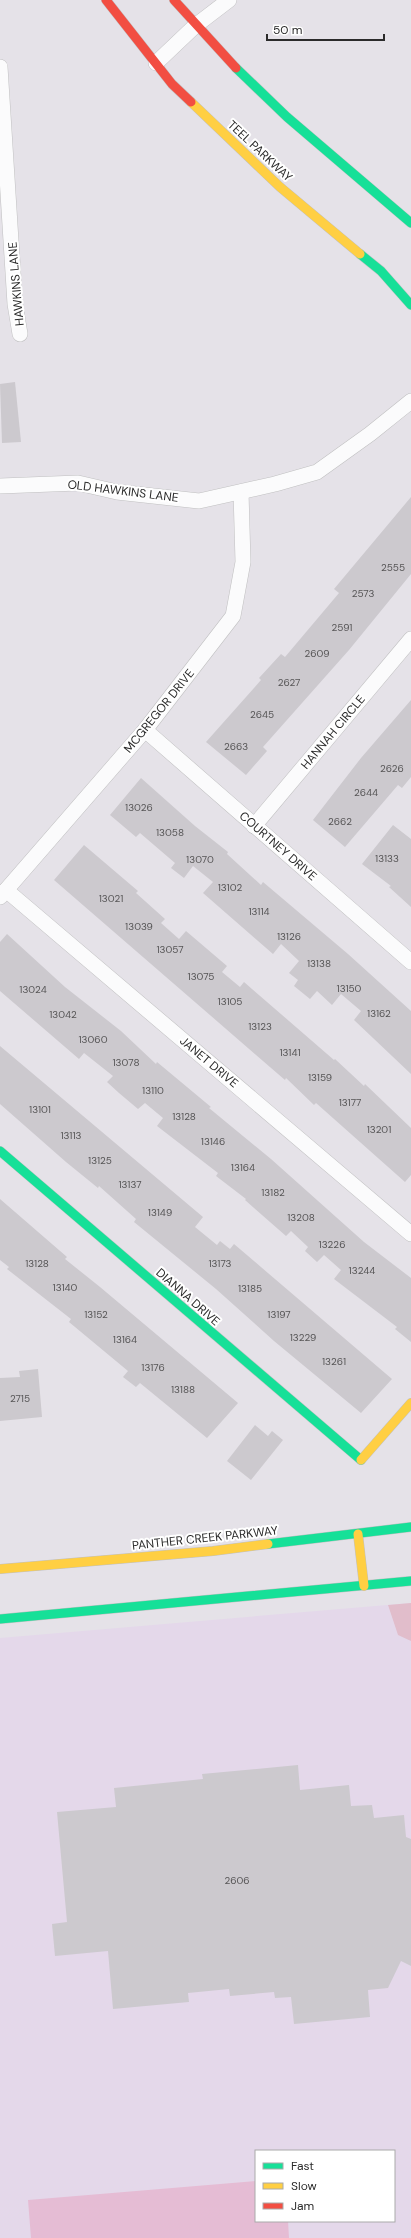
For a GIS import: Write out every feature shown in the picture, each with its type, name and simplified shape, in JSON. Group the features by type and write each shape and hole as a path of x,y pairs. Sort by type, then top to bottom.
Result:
{"main road":[{"name":"TEEL PARKWAY","path":"106,0 172,84 280,187 382,272 411,305"},
{"path":"174,0 195,26 309,136 411,223"},
{"name":"DIANNA DRIVE","path":"0,1151 362,1460 411,1403"},
{"name":"PANTHER CREEK PARKWAY","path":"0,1569 213,1551 411,1528"},
{"path":"358,1534 364,1586"},
{"path":"0,1619 411,1581"}],"street":[{"path":"156,63 195,26 229,0"},
{"name":"HAWKINS LANE","path":"0,67 15,304 20,334"},
{"name":"OLD HAWKINS LANE","path":"0,486 78,483 117,492 199,501 275,484 316,472 370,434 411,401"},
{"name":"MCGREGOR DRIVE","path":"3,894 145,730 233,616 243,562 241,492"},
{"name":"HANNAH CIRCLE","path":"254,826 411,639"},
{"name":"COURTNEY DRIVE","path":"145,730 411,962"},
{"name":"JANET DRIVE","path":"3,894 411,1234"}],"shaded area":[{"path":"411,1603 411,2238 0,2238 0,1638"},
{"path":"411,1603 411,1641 398,1635 388,1605"},
{"path":"255,2181 255,2222 288,2222 289,2238 31,2238 28,2200"}],"building":[{"path":"15,382 21,442 2,443 0,384"},
{"path":"411,497 411,574 349,650 263,747 267,751 246,775 206,742 261,680 259,678 281,654 285,657 339,593 334,589"},
{"path":"411,700 411,777 402,788 398,785 345,847 313,820 361,758"},
{"path":"141,778 195,826 228,852 227,854 261,885 263,882 348,954 411,1011 411,1074 354,1020 361,1011 341,994 332,1005 317,991 310,999 294,986 298,980 289,973 299,961 281,944 273,954 203,893 213,882 193,866 184,878 171,868 175,863 140,833 136,837 110,815"},
{"path":"393,825 411,839 411,907 389,887 391,886 362,864"},
{"path":"84,845 138,891 136,893 165,919 161,923 179,939 186,931 227,966 222,972 240,987 244,982 334,1060 335,1059 364,1086 365,1084 411,1128 411,1175 405,1182 316,1103 314,1105 286,1078 285,1080 54,880"},
{"path":"7,934 65,987 121,1031 156,1064 157,1062 211,1107 209,1108 271,1159 364,1242 411,1278 411,1342 395,1329 397,1327 334,1279 341,1270 324,1255 317,1262 305,1251 308,1247 291,1231 286,1236 245,1200 246,1199 216,1176 218,1173 157,1126 163,1118 145,1103 138,1109 107,1082 113,1076 84,1053 79,1059 0,991 0,942"},
{"path":"0,1046 203,1217 195,1227 217,1245 220,1241 230,1249 234,1244 392,1379 361,1413 274,1341 216,1289 134,1222 136,1219 99,1186 98,1188 66,1162 0,1104"},
{"path":"0,1199 67,1257 65,1259 238,1403 207,1438 140,1383 136,1387 123,1377 128,1371 69,1322 71,1319 7,1269 9,1267 0,1260"},
{"path":"38,1369 42,1417 0,1421 0,1378 20,1377 19,1371"},
{"path":"255,1425 268,1436 272,1431 283,1440 251,1480 227,1461"},
{"path":"298,1765 300,1790 349,1785 351,1806 372,1805 374,1818 404,1815 406,1837 411,1839 411,1966 401,1961 388,1988 368,1990 370,2017 294,2024 291,1997 275,1998 274,1992 230,1996 229,1989 188,1993 189,2002 113,2009 108,1951 55,1956 52,1924 67,1922 57,1812 116,1807 114,1788 203,1779 202,1774"}],"traffic: fast":[{"path":"236,68 287,117 411,223"},
{"path":"360,254 381,271 411,305"},
{"path":"0,1151 361,1460"},
{"path":"268,1544 411,1527"},
{"path":"0,1619 411,1581"}],"traffic: slow":[{"path":"191,102 280,187 360,254"},
{"path":"361,1460 411,1403"},
{"path":"358,1534 364,1586"},
{"path":"0,1569 213,1551 268,1544"}],"traffic: jam":[{"path":"106,0 172,84 191,102"},
{"path":"174,0 236,68"}]}
